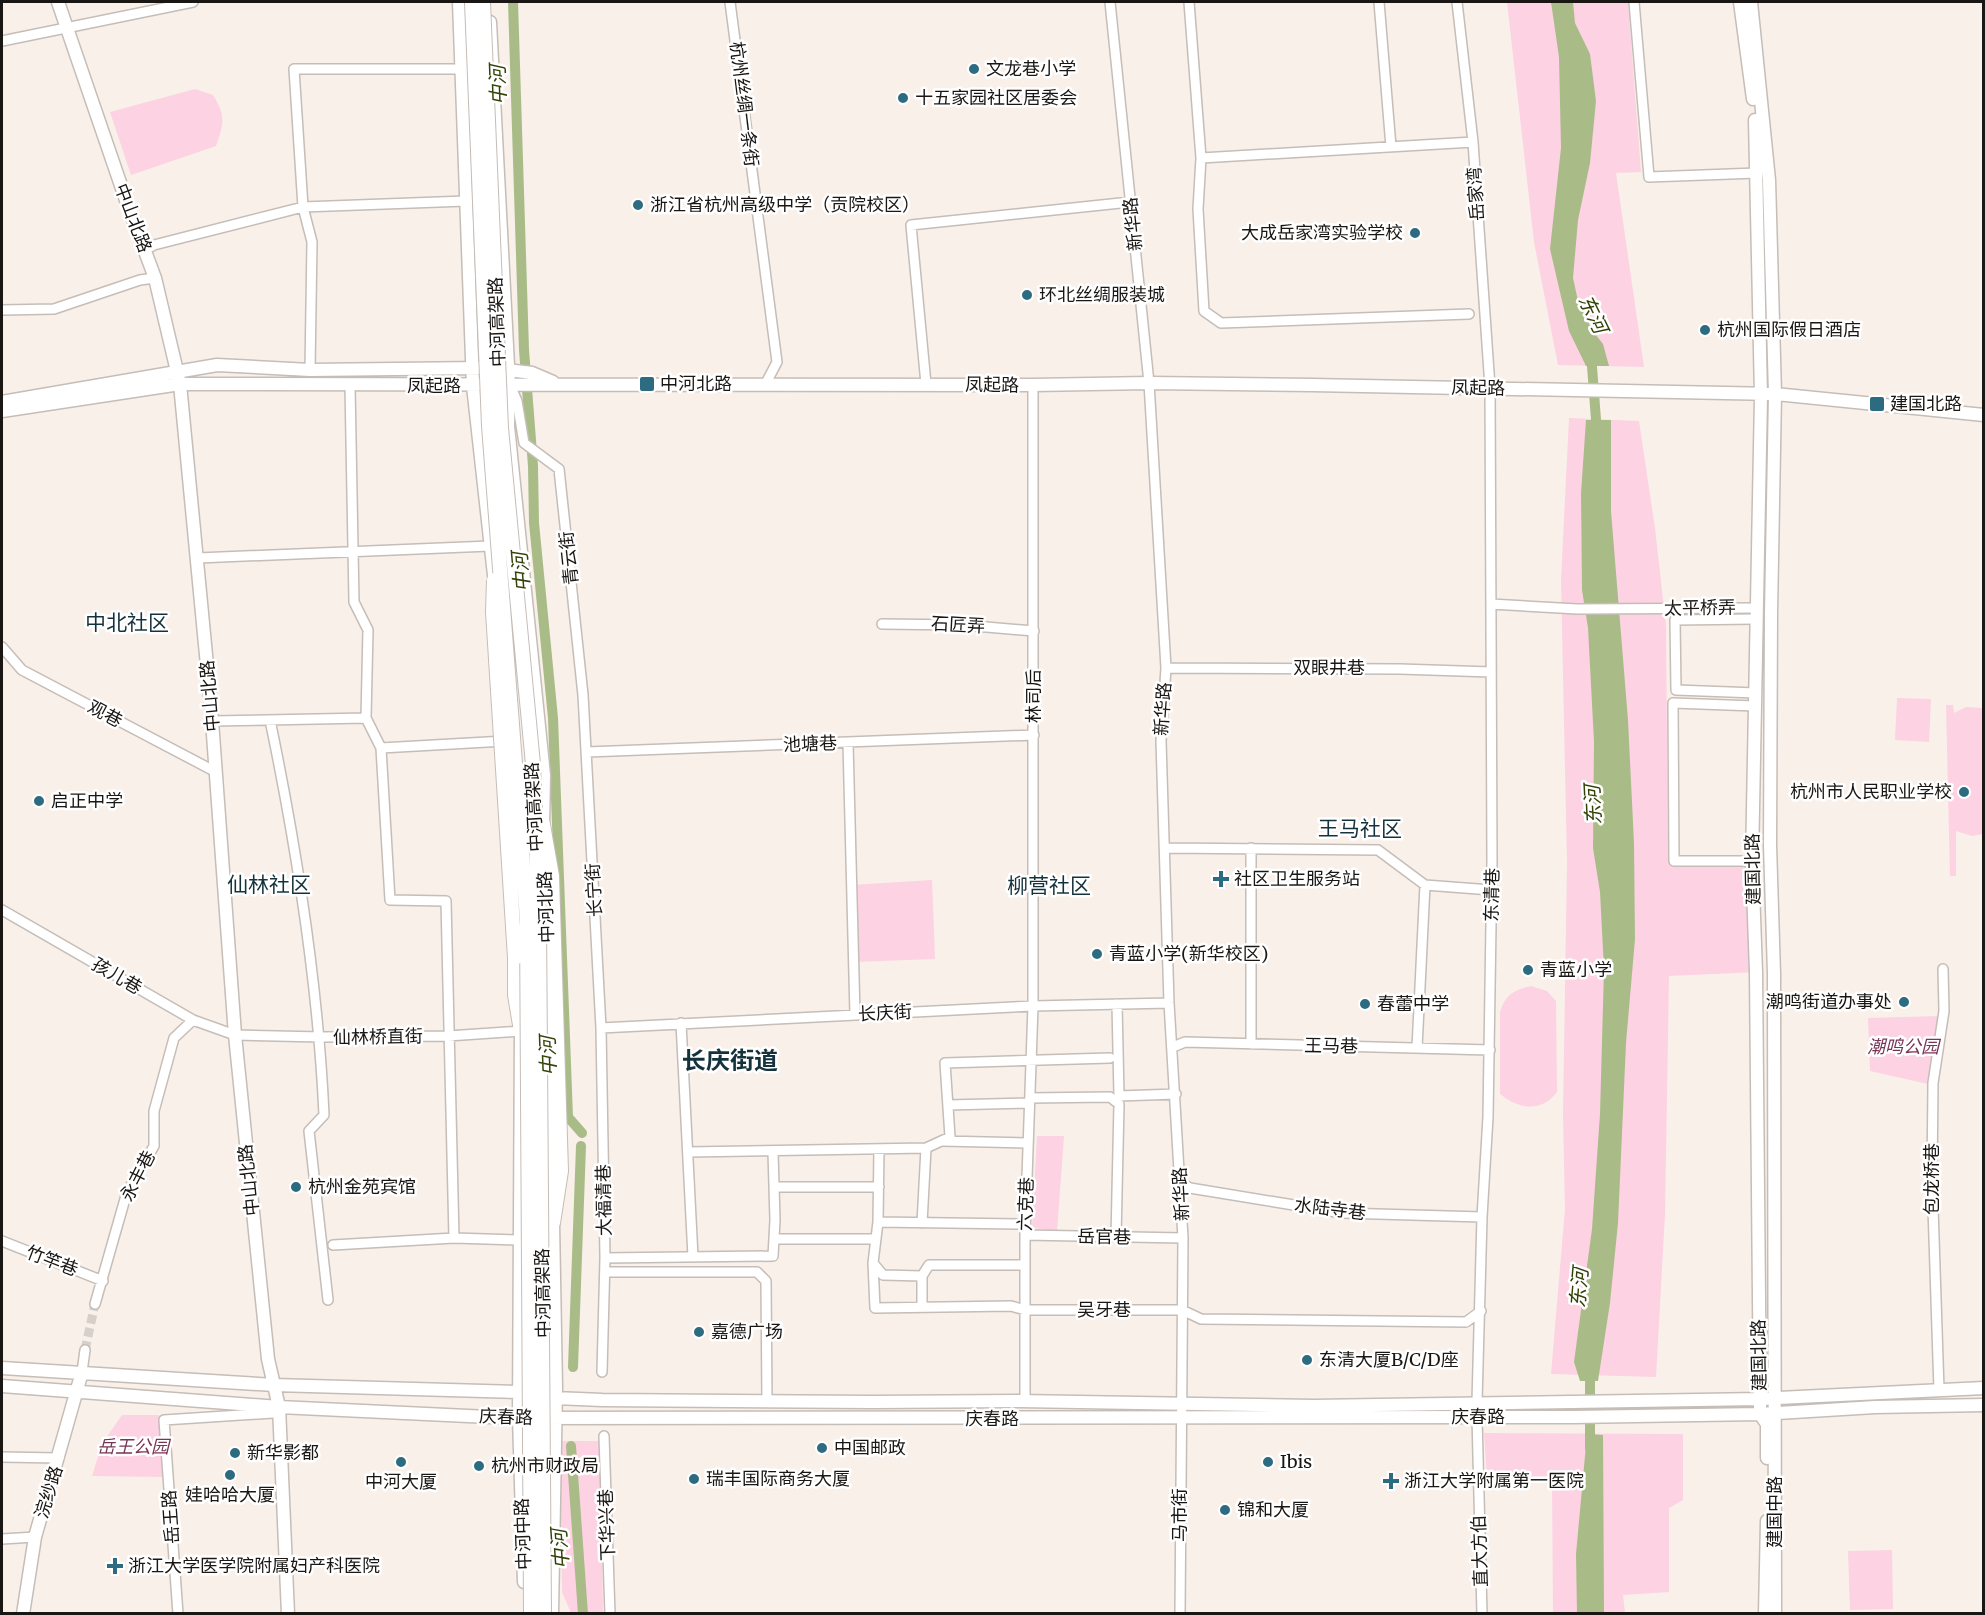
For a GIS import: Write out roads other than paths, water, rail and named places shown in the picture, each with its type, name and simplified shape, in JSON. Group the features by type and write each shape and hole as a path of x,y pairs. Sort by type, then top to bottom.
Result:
{"highway":[{"name":"中河高架路","path":"472,2 489,426 526,919 531,1614"},
{"name":"中河高架路","path":"483,2 501,428 533,764 539,918 544,1614"},
{"path":"497,518 493,612 515,958 514,995 521,1031"},
{"path":"533,764 552,876 561,1171 553,1223"}],"main road":[{"name":"中山北路","path":"58,2 119,182 155,278 179,378 212,721 235,1035 264,1329 279,1407 288,1614"},
{"name":"中河北路","path":"459,2 472,386 497,600 518,885 521,1031 519,1418"},
{"name":"中河北路","path":"489,2 520,377 508,426 544,775 543,835 550,1029 548,1204 553,1223 555,1418"},
{"name":"建国北路","path":"1740,2 1756,125 1761,396 1752,861 1756,972 1760,1414"},
{"name":"建国北路","path":"1750,2 1769,180 1776,394 1770,737 1776,1404"},
{"path":"2,402 179,378 217,365 310,370 472,368 520,377"},
{"name":"凤起路","path":"2,411 179,378 350,386 472,386 520,377 557,384 1033,386 1149,383 1490,387 1586,392 1761,396 1776,394 1983,415"},
{"name":"庆春路","path":"2,1368 274,1385 520,1392 555,1398 767,1402 1025,1401 1314,1406 1760,1399 1776,1404 1983,1405"},
{"name":"浣纱路","path":"23,1614 35,1537 82,1372"},
{"name":"庆春路","path":"2,1386 279,1407 519,1418 1615,1417 1760,1414 1776,1404 1983,1388"},
{"name":"建国中路","path":"1775,1614 1776,1404"},
{"name":"建国中路","path":"1760,1414 1767,1424 1765,1614"},
{"name":"中河中路","path":"519,1418 525,1614"},
{"name":"中河中路","path":"552,1614 555,1418"}],"street":[{"path":"2,41 193,2"},
{"name":"杭州丝绸一条街","path":"730,2 777,362 766,384"},
{"name":"新华路","path":"1110,2 1149,383 1166,668 1161,741 1169,1003 1183,1238 1180,1417"},
{"path":"1189,2 1201,158 1198,209 1204,311 1221,323 1469,314"},
{"path":"1379,2 1391,147"},
{"name":"岳家湾","path":"1458,2 1473,142 1490,387"},
{"path":"1634,2 1649,177 1757,173"},
{"path":"310,370 312,242 303,207 294,69 462,69"},
{"path":"1201,158 1473,142"},
{"path":"145,250 154,245 303,207 466,201"},
{"path":"926,384 911,225 1130,202"},
{"path":"2,310 54,309 140,280 155,278"},
{"name":"青云街","path":"520,377 517,401 524,443 559,469 587,752"},
{"path":"350,386 354,602 368,630 366,718 381,748 390,900 446,901 454,1238"},
{"name":"林司后","path":"1033,386 1033,1006"},
{"name":"东清巷","path":"1477,1402 1482,1217 1490,1050 1490,387"},
{"path":"198,558 490,546"},
{"name":"太平桥弄","path":"1491,604 1577,609 1755,613"},
{"path":"1755,613 1675,620 1675,655 1676,690 1756,693"},
{"name":"石匠弄","path":"882,624 963,625 1034,631"},
{"name":"观巷","path":"2,647 22,670 216,772"},
{"name":"双眼井巷","path":"1166,668 1400,669 1491,672"},
{"path":"1752,861 1674,861 1673,703 1755,706"},
{"path":"212,721 366,718"},
{"path":"270,720 293,828 321,1037 324,1115 309,1131 328,1300"},
{"name":"池塘巷","path":"587,752 1034,735"},
{"path":"381,748 506,741"},
{"path":"848,743 855,1015"},
{"name":"长宁街","path":"587,752 601,1028"},
{"path":"1164,848 1378,850 1425,885 1491,890"},
{"path":"1251,848 1251,1044"},
{"path":"1417,1048 1425,885"},
{"name":"孩儿巷","path":"2,910 193,1020 235,1035"},
{"name":"包龙桥巷","path":"1939,1390 1932,1177 1933,1083 1944,1011 1942,969"},
{"name":"长庆街","path":"601,1028 1033,1006 1169,1003"},
{"path":"1117,1004 1119,1096 1176,1094"},
{"name":"六克巷","path":"1025,1401 1025,1224 1033,1006"},
{"name":"永丰巷","path":"95,1304 126,1192 154,1146 154,1111 174,1038 193,1020"},
{"path":"681,1023 693,1257"},
{"name":"大福清巷","path":"601,1028 605,1258 602,1372"},
{"name":"仙林桥直街","path":"235,1035 448,1036 521,1031"},
{"name":"王马巷","path":"1173,1047 1185,1042 1490,1050"},
{"path":"688,1152 926,1149 950,1137 945,1063 1110,1058"},
{"path":"948,1105 1110,1097 1119,1104 1116,1237"},
{"path":"943,1141 1028,1143"},
{"path":"879,1149 878,1222 873,1263 883,1275 922,1276"},
{"path":"922,1223 926,1149"},
{"path":"605,1258 772,1256 774,1187 772,1152"},
{"name":"水陆寺巷","path":"1181,1183 1190,1188 1342,1213 1482,1217"},
{"path":"774,1187 879,1187"},
{"path":"878,1222 1025,1224"},
{"name":"岳官巷","path":"1025,1235 1183,1238"},
{"path":"333,1245 454,1238 519,1240"},
{"path":"774,1239 876,1239"},
{"name":"竹竿巷","path":"2,1241 103,1281"},
{"name":"吴牙巷","path":"873,1263 876,1308 1011,1306 1025,1310 1182,1310 1201,1319 1454,1322 1466,1322 1481,1311"},
{"path":"922,1307 922,1276 929,1265 1025,1265"},
{"path":"605,1272 757,1272 766,1281 767,1402"},
{"path":"82,1372 85,1350"},
{"name":"岳王路","path":"178,1614 164,1419 273,1413 279,1407"},
{"name":"马市街","path":"1180,1417 1180,1614"},
{"name":"直大方伯","path":"1476,1417 1482,1614"},
{"name":"下华兴巷","path":"604,1436 610,1614"},
{"path":"2,1457 59,1458"},
{"path":"2,1539 35,1537"},
{"path":"553,1590 559,1614"}],"waterway":[{"name":"中河","path":"513,2 524,350 533,466 534,523 553,718 568,1117 582,1133"},
{"name":"东河","path":"1591,353 1597,433"},
{"name":"中河","path":"573,1367 581,1146"},
{"name":"东河","path":"1590,1368 1590,1448"},
{"name":"中河","path":"571,1446 583,1614"}],"tunnel":[{"path":"85,1350 95,1304"}],"place":[{"name":"文龙巷小学","path":"974,69"},
{"name":"十五家园社区居委会","path":"903,98"},
{"name":"浙江省杭州高级中学（贡院校区）","path":"638,205"},
{"name":"大成岳家湾实验学校","path":"1415,233"},
{"name":"环北丝绸服装城","path":"1027,295"},
{"name":"杭州国际假日酒店","path":"1705,330"},
{"name":"中河北路","path":"647,384"},
{"name":"建国北路","path":"1877,404"},
{"name":"杭州市人民职业学校","path":"1964,792"},
{"name":"启正中学","path":"39,801"},
{"name":"社区卫生服务站","path":"1221,879"},
{"name":"青蓝小学(新华校区)","path":"1097,954"},
{"name":"青蓝小学","path":"1528,970"},
{"name":"潮鸣街道办事处","path":"1904,1002"},
{"name":"春蕾中学","path":"1365,1004"},
{"name":"杭州金苑宾馆","path":"296,1187"},
{"name":"嘉德广场","path":"699,1332"},
{"name":"东清大厦B/C/D座","path":"1307,1360"},
{"name":"中国邮政","path":"822,1448"},
{"name":"新华影都","path":"235,1453"},
{"name":"中河大厦","path":"401,1462"},
{"name":"Ibis","path":"1268,1462"},
{"name":"杭州市财政局","path":"479,1466"},
{"name":"娃哈哈大厦","path":"230,1475"},
{"name":"瑞丰国际商务大厦","path":"694,1479"},
{"name":"浙江大学附属第一医院","path":"1391,1481"},
{"name":"锦和大厦","path":"1225,1510"},
{"name":"浙江大学医学院附属妇产科医院","path":"115,1566"}],"district":[{"name":"中北社区","path":"127,623"},
{"name":"王马社区","path":"1360,829"},
{"name":"仙林社区","path":"269,885"},
{"name":"柳营社区","path":"1049,886"},
{"name":"长庆街道","path":"730,1061"}],"park label":[{"name":"潮鸣公园","path":"1903,1047"},
{"name":"岳王公园","path":"133,1447"}]}
